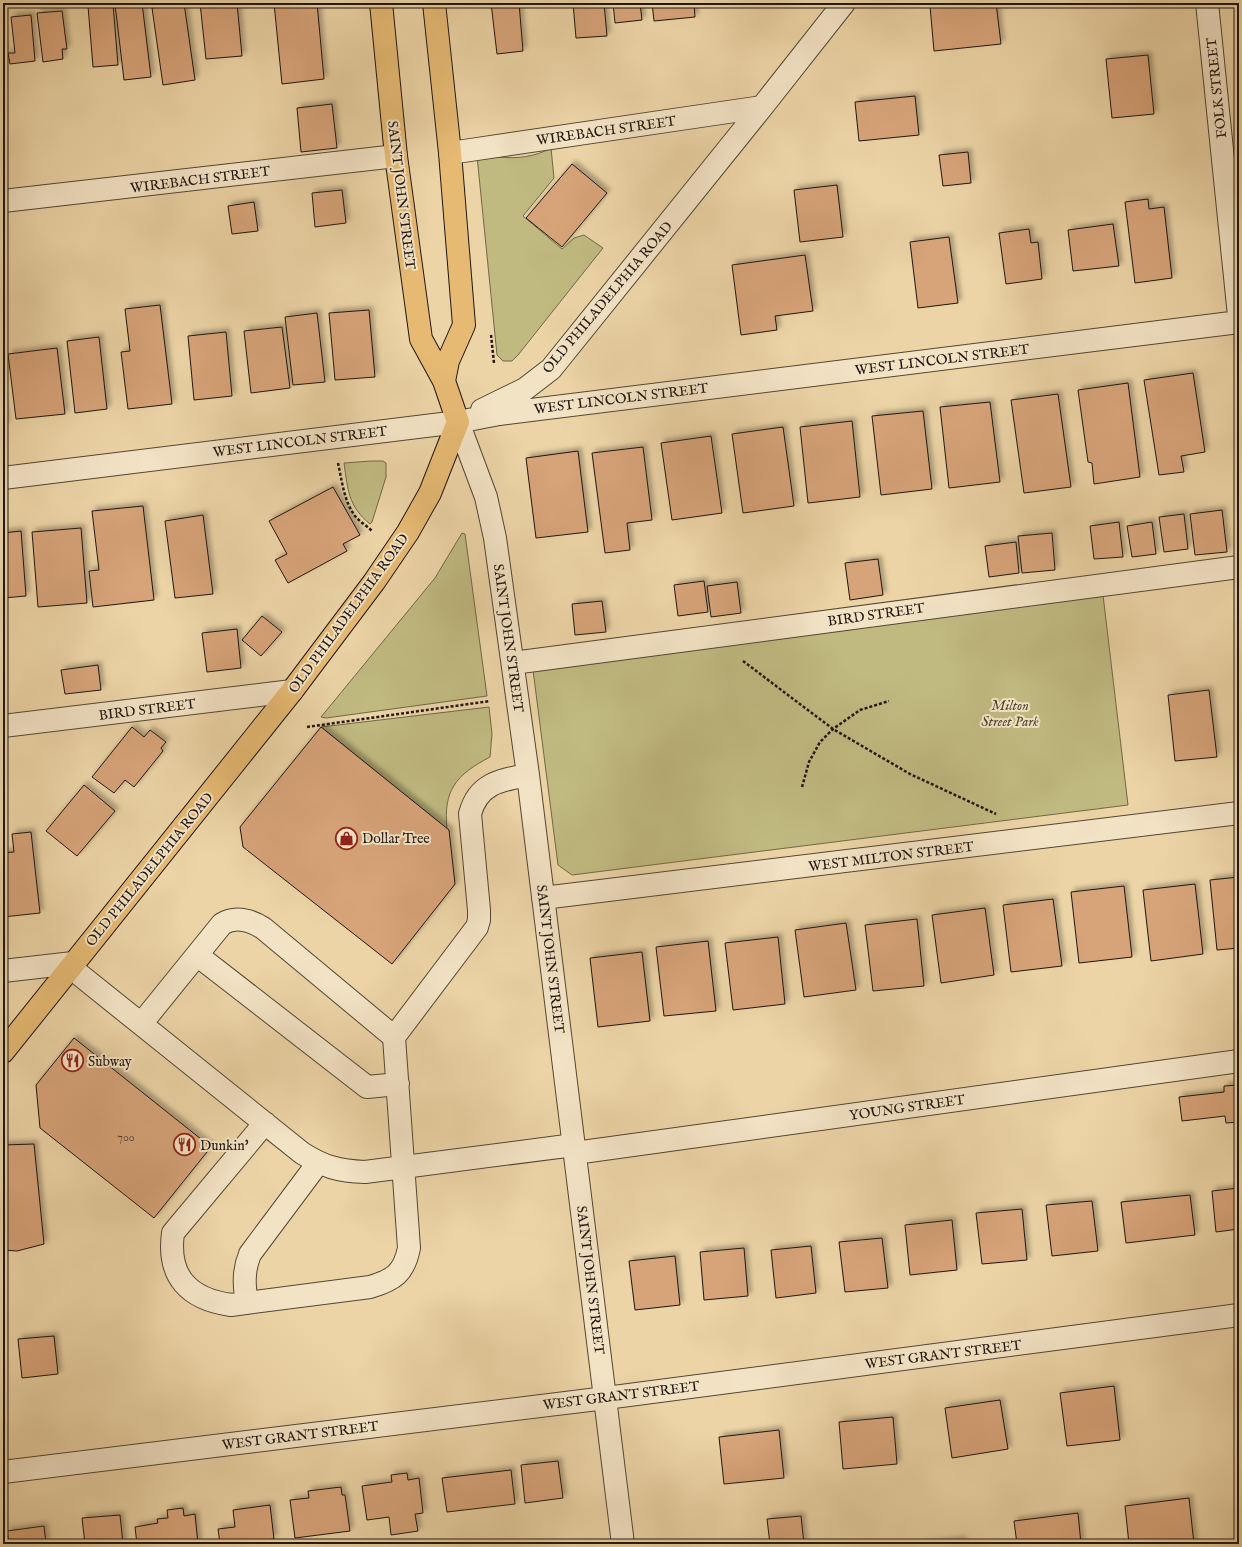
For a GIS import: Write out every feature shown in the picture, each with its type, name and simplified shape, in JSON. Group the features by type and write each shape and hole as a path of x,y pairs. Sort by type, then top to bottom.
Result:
{"main road":[{"name":"SAINT JOHN STREET","path":"381,3 396,156 421,340 444,381 458,422"},
{"path":"434,3 450,153 464,325 448,361 444,381"},
{"name":"OLD PHILADELPHIA ROAD","path":"3,1052 292,691 374,582 408,532 430,493 458,422"}],"street":[{"name":"OLD PHILADELPHIA ROAD","path":"458,422 525,389 551,369 844,3"},
{"name":"FOLK STREET","path":"1207,3 1239,316"},
{"name":"WIREBACH STREET","path":"450,153 762,107"},
{"name":"WIREBACH STREET","path":"3,201 396,156"},
{"name":"WEST LINCOLN STREET","path":"3,478 458,422 499,414 1239,322"},
{"name":"SAINT JOHN STREET","path":"458,422 486,497 495,538 528,775 623,1544"},
{"name":"BIRD STREET","path":"513,663 1239,567"},
{"name":"BIRD STREET","path":"3,726 292,691"},
{"path":"265,1123 173,1233 171,1248 174,1266 183,1284 198,1296 214,1303 231,1305 370,1287 392,1279 404,1265 409,1248 394,1037 478,927 479,920 470,814 473,803 479,794 495,783 501,780 528,775"},
{"name":"WEST MILTON STREET","path":"543,898 1239,813"},
{"path":"141,1024 222,924 230,920 238,919 255,923 263,928 394,1037"},
{"path":"197,956 367,1087 398,1084"},
{"path":"3,971 72,965"},
{"name":"YOUNG STREET","path":"72,965 141,1024 302,1153 318,1163 345,1171 365,1172 575,1149 1239,1061"},
{"path":"248,1303 244,1283 246,1263 250,1254 318,1163"},
{"name":"WEST GRANT STREET","path":"3,1472 606,1398 1239,1315"}],"path":[{"path":"337,461 345,495 351,510 356,518 372,531"},
{"path":"717,636 742,660 833,729 910,774 1008,820 1012,841"},
{"path":"307,727 491,701"},
{"path":"802,787 809,762 820,742 833,729 860,710 889,701"}],"green space":[{"path":"551,148 554,178 523,216 562,249 574,238 584,235 603,248 518,355 512,361 503,361 497,355 477,156 495,153 499,157 512,158 532,155"},
{"path":"383,461 386,463 386,477 372,522 370,524 357,511 350,497 344,463"},
{"path":"462,533 465,534 487,696 326,718 321,717 435,578"},
{"name":"Milton Street Park","path":"1103,595 1128,805 572,875 558,865 533,670"},
{"path":"489,707 492,734 490,757 468,770 454,785 447,804 447,829 321,727"}],"building":[{"path":"142,3 151,77 124,80 115,4"},
{"path":"184,3 195,80 163,85 152,8"},
{"path":"200,3 237,3 242,56 206,59"},
{"path":"274,3 317,3 324,79 282,84"},
{"path":"491,3 519,3 523,51 497,54"},
{"path":"573,3 604,3 607,36 576,38"},
{"path":"613,3 640,3 642,20 615,23"},
{"path":"652,3 694,3 695,17 654,21"},
{"path":"956,3 996,3 1001,44 934,51 930,6"},
{"path":"113,4 118,65 93,67 88,6"},
{"path":"62,11 67,49 62,49 63,59 43,62 37,13"},
{"path":"31,15 35,61 10,64 8,53 15,53 11,17"},
{"path":"3,40 6,65 3,65"},
{"path":"1148,55 1154,114 1112,118 1106,59"},
{"path":"915,96 919,135 859,141 855,102"},
{"path":"332,104 337,148 301,152 297,108"},
{"path":"968,152 971,183 943,186 939,155"},
{"path":"572,164 607,193 562,247 526,218"},
{"path":"837,185 843,237 800,242 794,190"},
{"path":"342,190 346,223 315,227 312,193"},
{"path":"1148,199 1149,209 1164,207 1172,278 1135,283 1125,202"},
{"path":"254,202 258,231 232,234 228,206"},
{"path":"1113,224 1119,266 1073,271 1068,230"},
{"path":"1029,229 1031,243 1038,242 1042,279 1006,284 999,233"},
{"path":"949,237 958,303 918,308 910,242"},
{"path":"805,255 813,311 775,316 777,330 741,335 732,265"},
{"path":"160,305 172,404 128,409 121,352 130,351 125,309"},
{"path":"369,310 375,377 335,380 329,313"},
{"path":"317,313 325,382 293,385 285,317"},
{"path":"282,327 290,388 251,393 244,331"},
{"path":"226,332 232,396 194,400 188,336"},
{"path":"99,337 107,409 75,413 67,341"},
{"path":"57,348 65,414 16,419 8,354"},
{"path":"1193,373 1205,452 1181,456 1184,472 1159,475 1144,380"},
{"path":"1128,383 1140,477 1094,484 1092,463 1088,462 1078,390"},
{"path":"1058,394 1071,487 1024,493 1011,400"},
{"path":"3,397 6,425 3,425"},
{"path":"990,402 1000,482 949,488 940,407"},
{"path":"923,411 932,489 881,495 872,416"},
{"path":"852,421 860,497 808,503 800,427"},
{"path":"783,427 794,506 743,513 732,434"},
{"path":"711,436 722,513 672,520 661,443"},
{"path":"643,447 652,520 627,523 630,550 605,553 592,453"},
{"path":"578,451 588,532 536,538 526,458"},
{"path":"333,487 360,535 343,544 347,551 288,583 275,560 287,554 269,521"},
{"path":"143,506 154,600 93,607 89,571 99,570 92,511"},
{"path":"1222,510 1227,552 1195,555 1190,514"},
{"path":"1184,514 1188,549 1164,552 1159,517"},
{"path":"203,515 213,594 175,598 165,521"},
{"path":"1119,522 1123,557 1094,559 1090,526"},
{"path":"1152,522 1156,554 1132,557 1127,526"},
{"path":"81,528 87,603 38,607 32,532"},
{"path":"21,531 26,596 3,598 3,533"},
{"path":"1052,533 1055,570 1022,573 1018,536"},
{"path":"1016,542 1019,573 989,577 985,546"},
{"path":"878,559 883,595 850,600 845,563"},
{"path":"704,581 708,612 678,616 674,585"},
{"path":"737,582 741,613 711,617 707,586"},
{"path":"602,601 606,632 575,635 572,604"},
{"path":"262,616 282,632 261,656 242,640"},
{"path":"237,629 241,668 207,672 202,633"},
{"path":"98,665 101,690 65,694 61,670"},
{"path":"1209,690 1217,757 1175,761 1168,695"},
{"path":"132,727 144,737 150,730 166,742 161,748 163,751 134,787 125,780 114,793 92,777"},
{"name":"Dollar Tree","path":"321,727 449,830 455,884 392,964 243,847 240,827"},
{"path":"84,785 115,811 77,856 46,831"},
{"path":"31,832 40,913 3,917 3,853 14,852 12,834"},
{"path":"1239,877 1239,948 1217,950 1210,880"},
{"path":"1195,884 1203,954 1151,961 1143,890"},
{"path":"1124,886 1132,957 1079,963 1071,892"},
{"path":"1053,899 1062,966 1011,972 1003,905"},
{"path":"985,908 994,975 941,983 932,915"},
{"path":"917,919 924,986 873,991 865,925"},
{"path":"846,923 856,990 804,997 795,930"},
{"path":"778,937 785,1004 733,1010 725,943"},
{"path":"708,941 716,1011 664,1016 656,947"},
{"path":"642,952 650,1021 598,1027 590,958"},
{"path":"74,1038 211,1147 154,1218 40,1128 36,1085"},
{"path":"1239,1085 1239,1122 1226,1123 1225,1116 1182,1121 1179,1097 1224,1092 1224,1086"},
{"path":"34,1144 44,1244 17,1251 3,1250 3,1145"},
{"path":"1239,1188 1239,1229 1216,1232 1212,1191"},
{"path":"1190,1195 1195,1235 1126,1243 1121,1202"},
{"path":"1092,1201 1098,1251 1052,1256 1046,1205"},
{"path":"1022,1209 1027,1260 982,1264 976,1213"},
{"path":"952,1220 957,1270 910,1275 905,1225"},
{"path":"882,1238 888,1288 845,1292 839,1242"},
{"path":"811,1246 816,1293 776,1298 771,1250"},
{"path":"744,1248 748,1296 704,1300 700,1252"},
{"path":"675,1256 680,1305 635,1310 629,1261"},
{"path":"54,1336 58,1374 22,1378 18,1339"},
{"path":"1114,1386 1120,1440 1067,1446 1060,1393"},
{"path":"1000,1400 1008,1449 952,1458 945,1408"},
{"path":"893,1417 897,1464 843,1469 839,1422"},
{"path":"779,1430 784,1478 724,1484 719,1437"},
{"path":"558,1461 563,1498 525,1503 521,1465"},
{"path":"511,1470 515,1504 447,1512 442,1478"},
{"path":"407,1473 408,1480 419,1478 423,1513 415,1514 418,1531 391,1535 389,1517 367,1520 362,1486 392,1482 391,1475"},
{"path":"341,1487 342,1495 345,1495 350,1531 295,1538 290,1500 309,1498 308,1491"},
{"path":"1239,1489 1239,1510 1236,1490"},
{"path":"1189,1498 1194,1544 1129,1544 1125,1506"},
{"path":"270,1505 274,1539 237,1544 220,1544 218,1529 235,1527 233,1510"},
{"path":"183,1508 184,1516 195,1514 198,1544 137,1544 135,1527 158,1523 157,1519 168,1518 167,1510"},
{"path":"1078,1513 1081,1544 1017,1544 1014,1521"},
{"path":"120,1515 123,1544 85,1544 82,1518"},
{"path":"801,1516 804,1544 770,1544 767,1519"},
{"path":"44,1526 46,1544 9,1544 7,1531"},
{"path":"963,1540 963,1544 922,1544"}],"place":[{"name":"Dollar Tree","path":"346,838"},
{"name":"Subway","path":"73,1061"},
{"name":"Dunkin'","path":"184,1145"}]}
